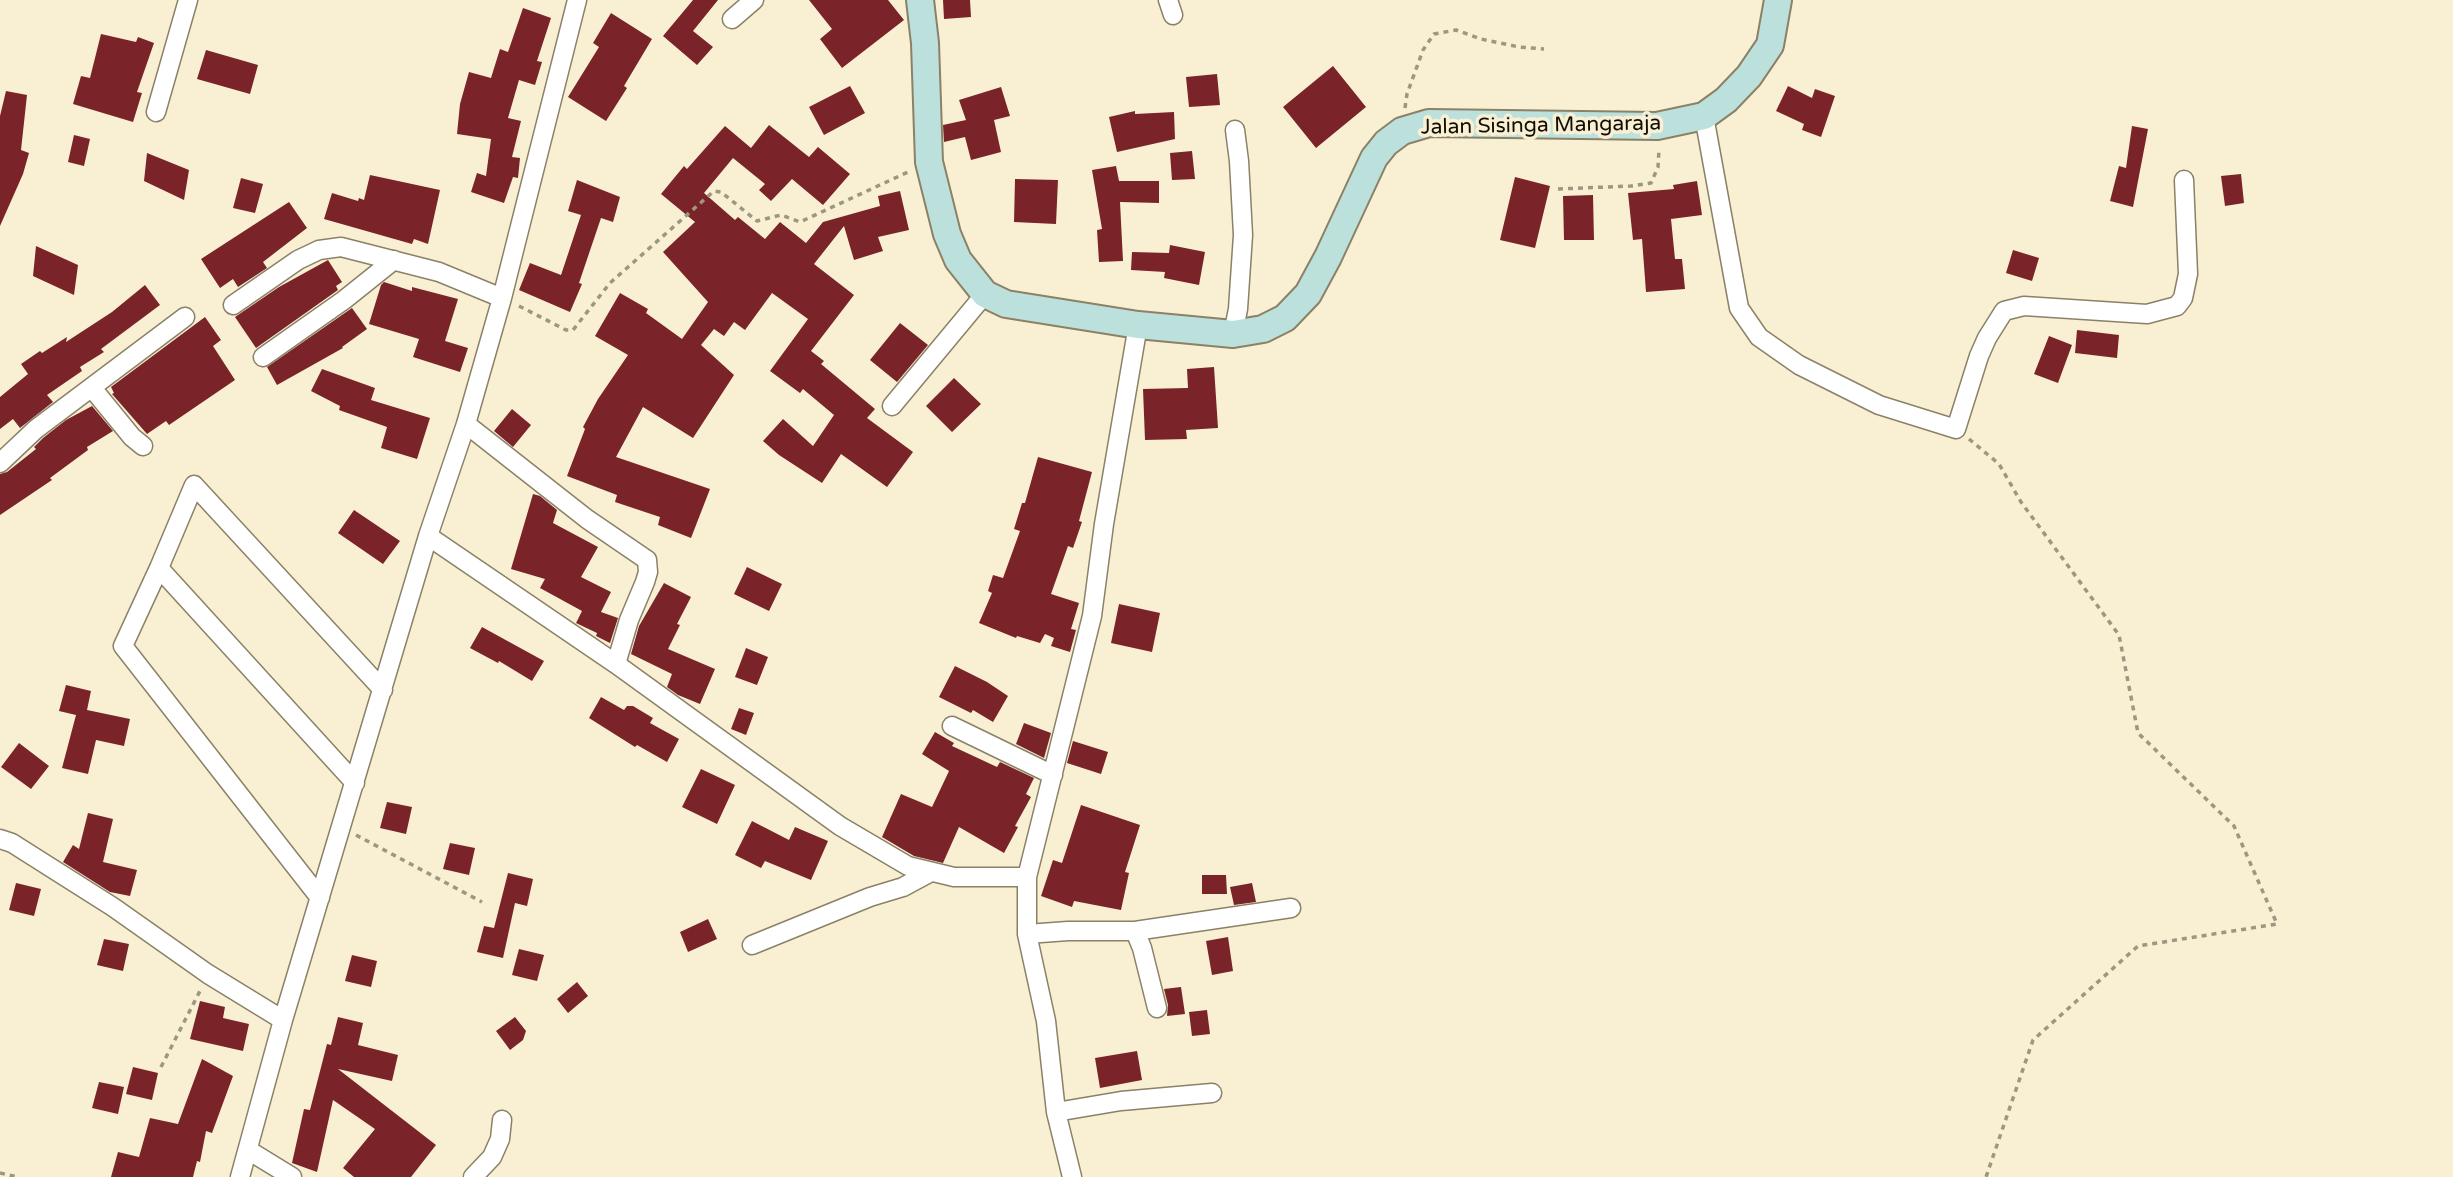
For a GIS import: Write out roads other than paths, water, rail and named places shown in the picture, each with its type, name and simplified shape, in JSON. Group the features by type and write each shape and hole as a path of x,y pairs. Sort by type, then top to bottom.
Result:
{"street":[{"path":"156,112 188,0"},
{"path":"240,1177 428,536 466,424 502,298 578,0"},
{"path":"732,19 754,0"},
{"path":"892,406 985,294 958,260 947,234 929,162 925,43 920,0"},
{"name":"Jalan Sisinga Mangaraja","path":"985,294 1006,304 1138,325 1233,334 1263,329 1285,318 1308,294 1374,158 1386,143 1402,131 1429,124 1657,126 1704,116 1726,100 1749,76 1770,45 1778,0"},
{"path":"1704,116 1739,308 1759,337 1799,365 1879,405 1956,429 1979,356 2004,311 2024,306 2147,314 2177,306 2183,298 2188,274 2184,180"},
{"path":"1233,334 1238,309 1243,235 1235,130"},
{"path":"233,305 298,260 320,250 341,247 439,272 502,298"},
{"path":"263,357 344,300 394,260"},
{"path":"0,463 36,429 185,317"},
{"path":"1072,1177 1056,1112 1045,1021 1027,934 1027,877 1092,616 1104,524 1138,325"},
{"path":"92,388 132,437 143,446"},
{"path":"466,424 587,519 647,560 648,572 629,620 616,664"},
{"path":"320,898 123,646 194,485 383,690"},
{"path":"428,536 616,664 840,826 908,866 954,877 1027,877"},
{"path":"159,568 355,783"},
{"path":"952,726 1053,775"},
{"path":"0,839 113,907 208,974 284,1020"},
{"path":"752,945 870,897 903,887 929,873"},
{"path":"1027,934 1135,931 1291,908"},
{"path":"1135,931 1157,1008"},
{"path":"1056,1112 1121,1101 1212,1093"},
{"path":"472,1177 492,1157 500,1139 502,1120"},
{"path":"248,1150 292,1177"}]}
